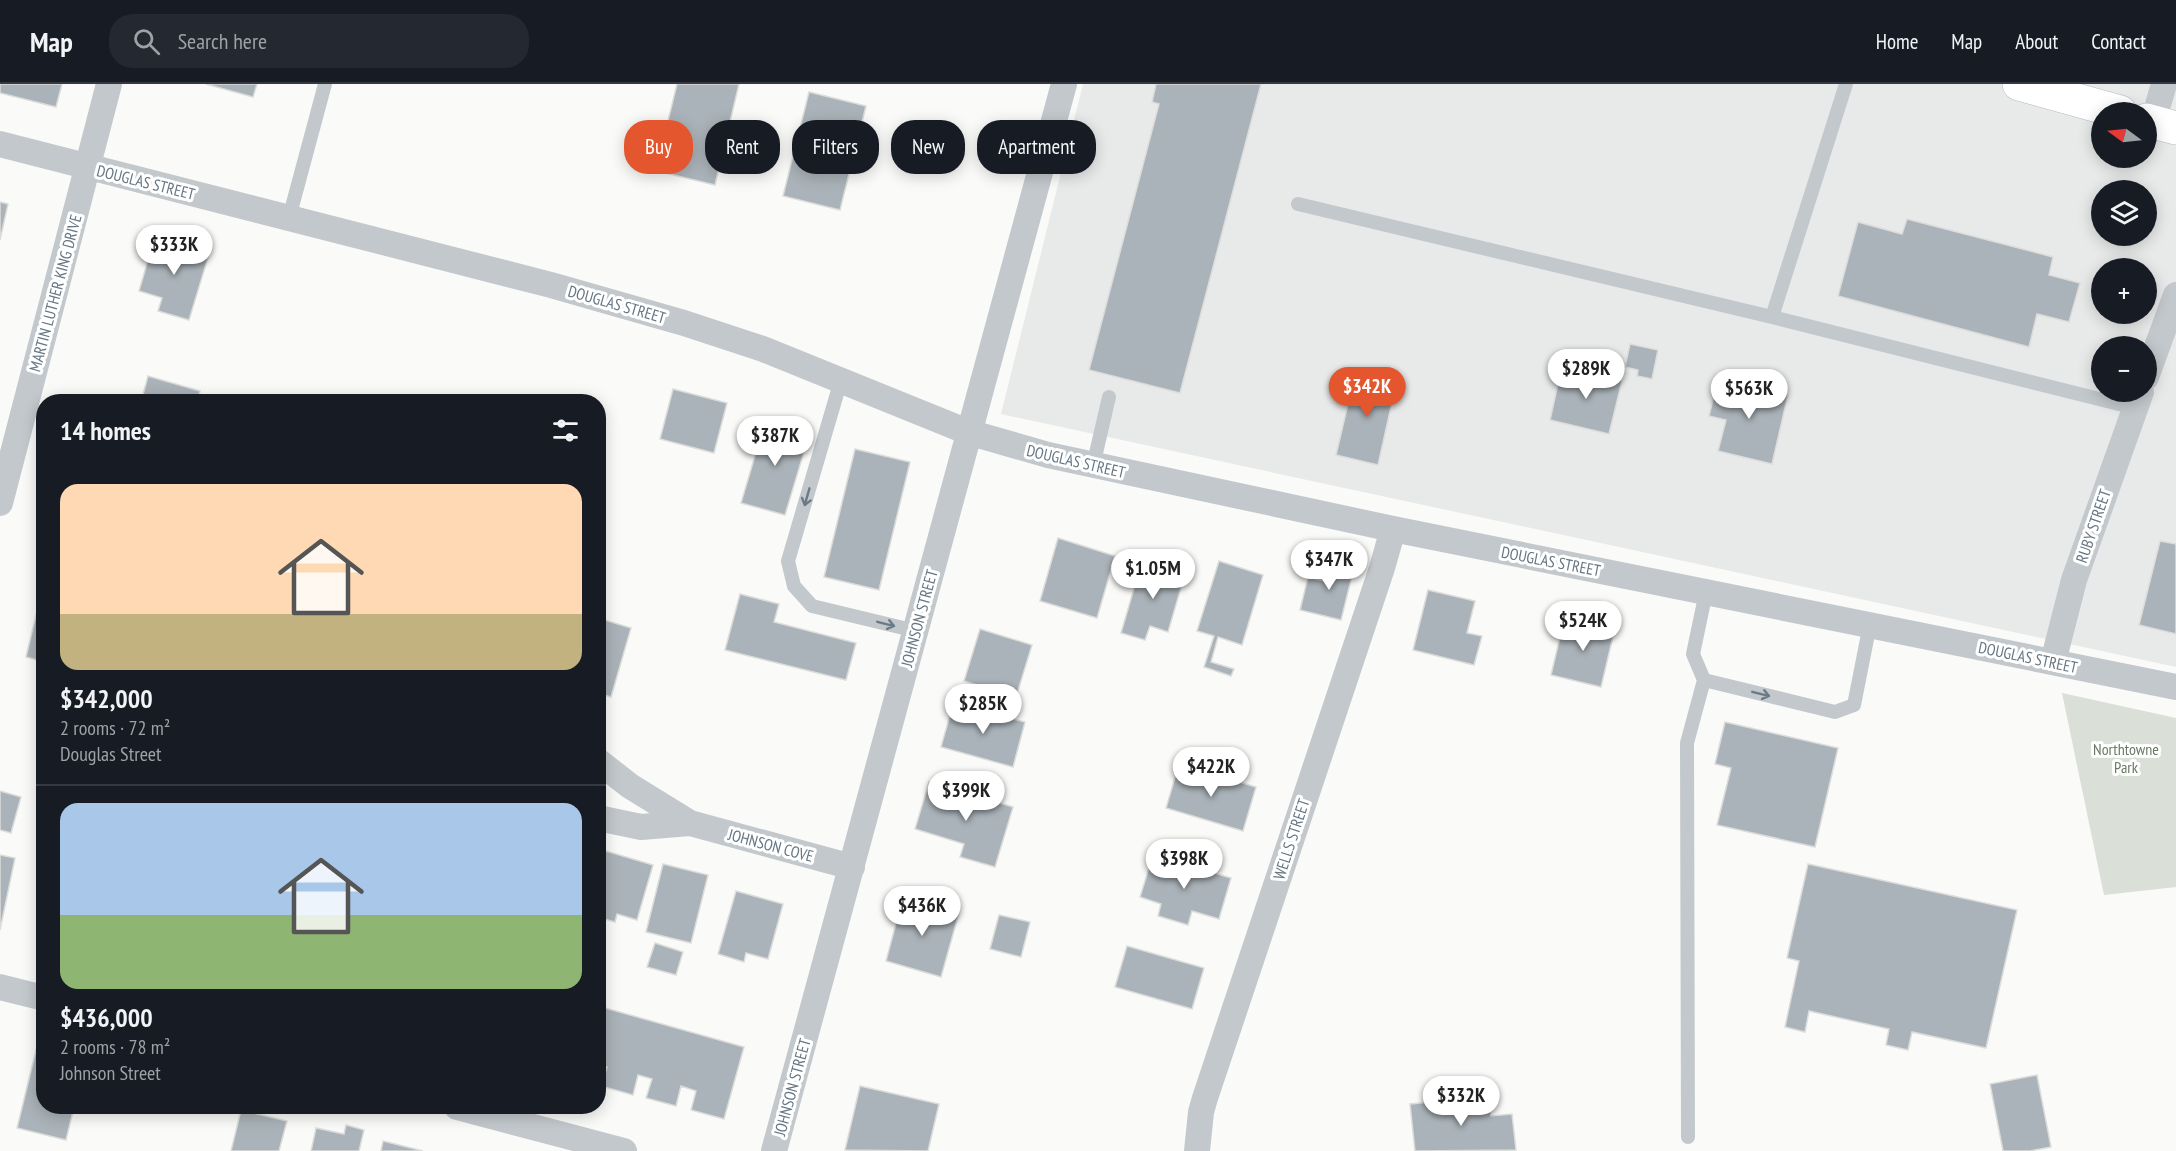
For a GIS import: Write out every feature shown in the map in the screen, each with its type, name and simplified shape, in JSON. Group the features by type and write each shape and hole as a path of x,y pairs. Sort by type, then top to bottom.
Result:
{"main road":[{"path":"2019,84 2091,104"}],"street":[{"name":"MARTIN LUTHER KING DRIVE","path":"0,503 109,84"},
{"name":"JOHNSON STREET","path":"774,1151 1064,84"},
{"path":"2159,123 2163,84"},
{"name":"DOUGLAS STREET","path":"0,144 640,310 734,339 1002,444 1093,466 1393,529 2176,687"},
{"path":"2157,350 2174,308"},
{"name":"RUBY STREET","path":"2053,662 2074,580 2137,402"},
{"name":"WELLS STREET","path":"1197,1151 1201,1112 1205,1098 1393,529"},
{"name":"JOHNSON COVE","path":"606,767 630,786 690,824"},
{"name":"JOHNSON COVE","path":"606,819 641,826 690,824 852,867"},
{"path":"0,987 36,996"},
{"path":"483,1114 624,1151"}],"lane":[{"path":"289,218 325,84"},
{"path":"1772,316 1845,84"},
{"path":"1298,204 2091,389"},
{"path":"841,380 788,561 794,586 812,606 916,631"},
{"path":"1093,466 1108,397"},
{"path":"1688,1137 1687,743 1704,680 1693,654 1706,592"},
{"path":"1704,680 1835,712 1854,705 1870,624"}],"shaded area":[{"path":"1083,84 2176,84 2176,667 1001,414 1061,174 1096,174 1096,120 1074,120"}],"green space":[{"name":"Northtowne Park","path":"2062,693 2176,718 2176,887 2104,895"}],"building":[{"path":"0,84 62,84 56,107 0,93"},
{"path":"206,84 257,84 253,97"},
{"path":"677,84 739,84 730,120 705,120 705,174 718,174 715,185 669,174 693,174 693,120 668,120"},
{"path":"1156,84 1261,84 1180,393 1089,370 1159,104 1152,102"},
{"path":"809,92 866,106 862,120 802,120"},
{"path":"792,160 792,174 849,174 840,210 783,196"},
{"path":"0,202 8,204 0,240"},
{"path":"1907,219 2053,257 2049,275 2080,283 2069,322 2037,314 2029,347 1838,296 1858,222 1902,234"},
{"path":"155,236 210,251 189,320 158,311 162,298 139,291"},
{"path":"1630,344 1658,350 1652,379 1637,376 1638,370 1625,367"},
{"path":"1562,366 1622,381 1609,434 1550,420"},
{"path":"1356,370 1397,380 1378,465 1336,455"},
{"path":"148,376 200,391 199,394 143,394"},
{"path":"1718,378 1788,395 1772,464 1718,451 1726,420 1709,416"},
{"path":"673,389 727,403 714,453 660,439"},
{"path":"766,419 810,432 785,515 741,503"},
{"path":"855,449 910,462 879,590 824,577"},
{"path":"1058,538 1115,556 1097,618 1040,601"},
{"path":"2160,541 2176,544 2176,634 2139,625"},
{"path":"1333,558 1355,564 1341,620 1300,610 1308,577 1328,582"},
{"path":"1142,561 1185,574 1168,632 1150,626 1145,640 1121,633"},
{"path":"1219,561 1263,575 1242,645 1218,637 1211,662 1234,669 1231,676 1204,667 1214,636 1197,631"},
{"path":"1428,590 1475,601 1467,633 1482,636 1474,665 1413,650"},
{"path":"740,594 779,604 774,622 856,643 846,680 725,650"},
{"path":"36,615 36,660 26,657"},
{"path":"1565,616 1615,628 1601,687 1551,675"},
{"path":"606,620 631,628 611,697 606,695"},
{"path":"980,629 1032,645 1016,697 964,681"},
{"path":"953,704 1025,722 1013,767 941,747"},
{"path":"1725,722 1838,748 1815,847 1717,825 1731,768 1715,764"},
{"path":"1179,764 1256,787 1243,831 1166,808"},
{"path":"929,782 1013,807 995,867 960,857 964,844 915,829"},
{"path":"0,791 21,797 11,833 0,830"},
{"path":"606,851 653,865 637,920 617,914 615,922 606,919"},
{"path":"0,855 15,858 0,930"},
{"path":"1153,855 1231,878 1219,919 1192,911 1188,925 1158,916 1161,904 1140,897"},
{"path":"663,864 708,875 691,943 646,932"},
{"path":"1808,864 2017,910 1986,1048 1912,1032 1908,1050 1886,1045 1889,1029 1809,1011 1805,1032 1785,1027 1799,961 1787,958"},
{"path":"736,891 783,904 768,959 746,953 744,962 718,954"},
{"path":"903,897 959,913 941,977 886,961"},
{"path":"999,915 1030,922 1021,957 990,949"},
{"path":"655,943 683,952 676,975 647,967"},
{"path":"1127,946 1204,968 1192,1009 1115,987"},
{"path":"606,1008 744,1047 724,1119 691,1110 696,1091 681,1086 676,1106 646,1098 652,1079 638,1075 633,1095 606,1087"},
{"path":"36,1050 36,1114 72,1114 66,1140 17,1128"},
{"path":"2037,1075 2051,1147 2030,1151 2003,1151 1990,1084"},
{"path":"860,1086 939,1104 928,1151 845,1150"},
{"path":"1489,1097 1491,1116 1512,1114 1516,1150 1415,1151 1410,1104"},
{"path":"240,1114 258,1114 287,1121 279,1151 231,1151"},
{"path":"346,1125 364,1130 359,1151 311,1151 316,1128 344,1134"},
{"path":"383,1141 423,1151 381,1151"}]}
